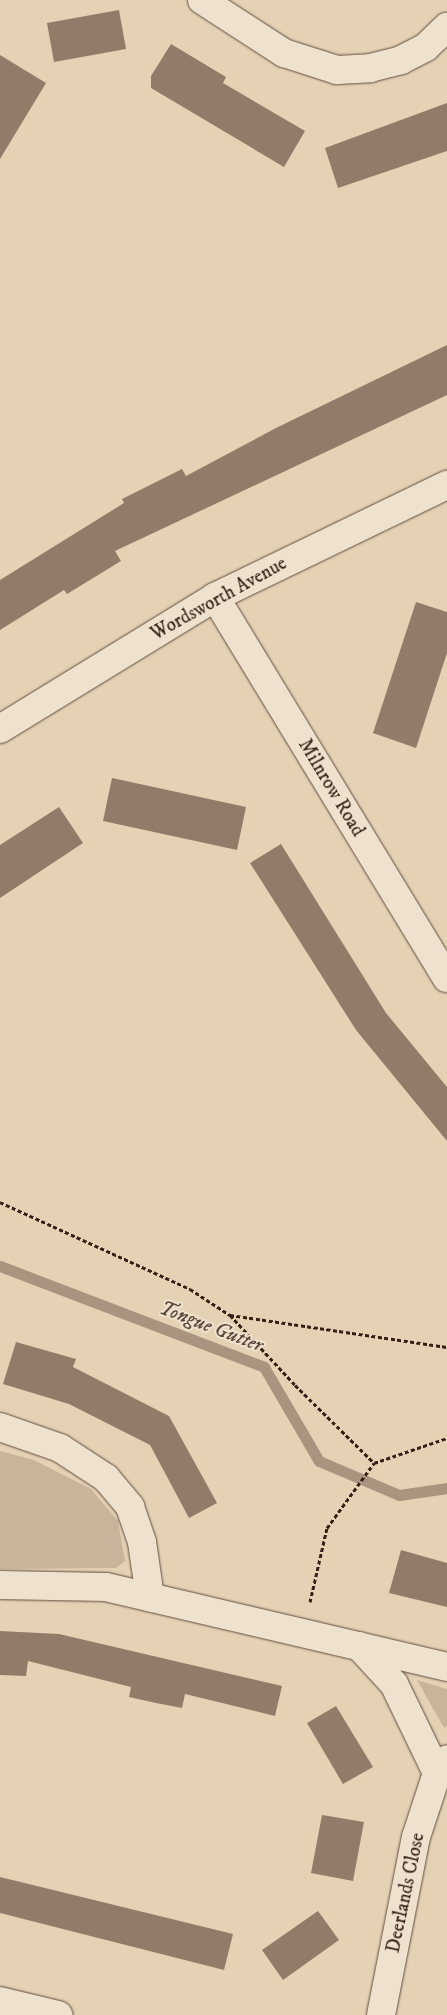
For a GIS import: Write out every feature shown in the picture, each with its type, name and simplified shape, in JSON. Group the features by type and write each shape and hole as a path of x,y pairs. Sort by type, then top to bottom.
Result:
{"street":[{"path":"202,0 284,53 337,70 370,68 401,60 426,47 447,26"},
{"name":"Wordsworth Avenue","path":"0,729 215,598 447,485"},
{"name":"Milnrow Road","path":"215,598 447,978"},
{"path":"0,1427 60,1448 106,1478 130,1508 142,1542 150,1596"},
{"path":"0,1586 106,1587 303,1631 447,1667"},
{"name":"Deerlands Close","path":"359,1646 394,1684 442,1766 416,1837 381,2015"},
{"path":"0,2001 58,2015"}],"path":[{"path":"0,1202 190,1289 230,1315 295,1385 374,1463"},
{"path":"230,1315 447,1347"},
{"path":"303,1631 327,1528 359,1483 374,1463 447,1438"}],"shaded area":[{"path":"0,1451 34,1460 91,1489 118,1521 125,1561 116,1568 0,1569"},
{"path":"417,1680 447,1689 447,1726 444,1728"}],"building":[{"path":"119,10 126,49 54,62 47,23"},
{"path":"171,44 226,77 223,83 305,131 284,167 151,88 151,76"},
{"path":"0,55 46,83 0,159"},
{"path":"447,103 447,151 338,188 325,148"},
{"path":"447,345 447,395 115,551 121,561 67,594 64,590 0,630 0,580 124,503 122,499 182,469 186,476 276,428"},
{"path":"416,602 447,612 447,653 416,748 373,733"},
{"path":"112,778 246,807 237,850 103,821"},
{"path":"59,807 83,843 0,898 0,845"},
{"path":"281,844 386,1013 447,1087 447,1141 356,1030 250,863"},
{"path":"16,1342 76,1359 73,1367 169,1416 217,1503 189,1518 150,1445 69,1404 3,1384"},
{"path":"401,1550 447,1563 447,1607 389,1593"},
{"path":"0,1631 59,1634 282,1686 275,1716 185,1694 182,1708 129,1697 131,1687 28,1661 26,1676 0,1675"},
{"path":"336,1706 373,1767 343,1784 307,1723"},
{"path":"322,1815 364,1822 353,1881 311,1873"},
{"path":"0,1877 233,1934 224,1970 0,1913"},
{"path":"318,1911 339,1940 283,1980 262,1950"}],"waterway":[{"name":"Tongue Gutter","path":"0,1266 264,1367 319,1461 399,1495 447,1488"}]}
